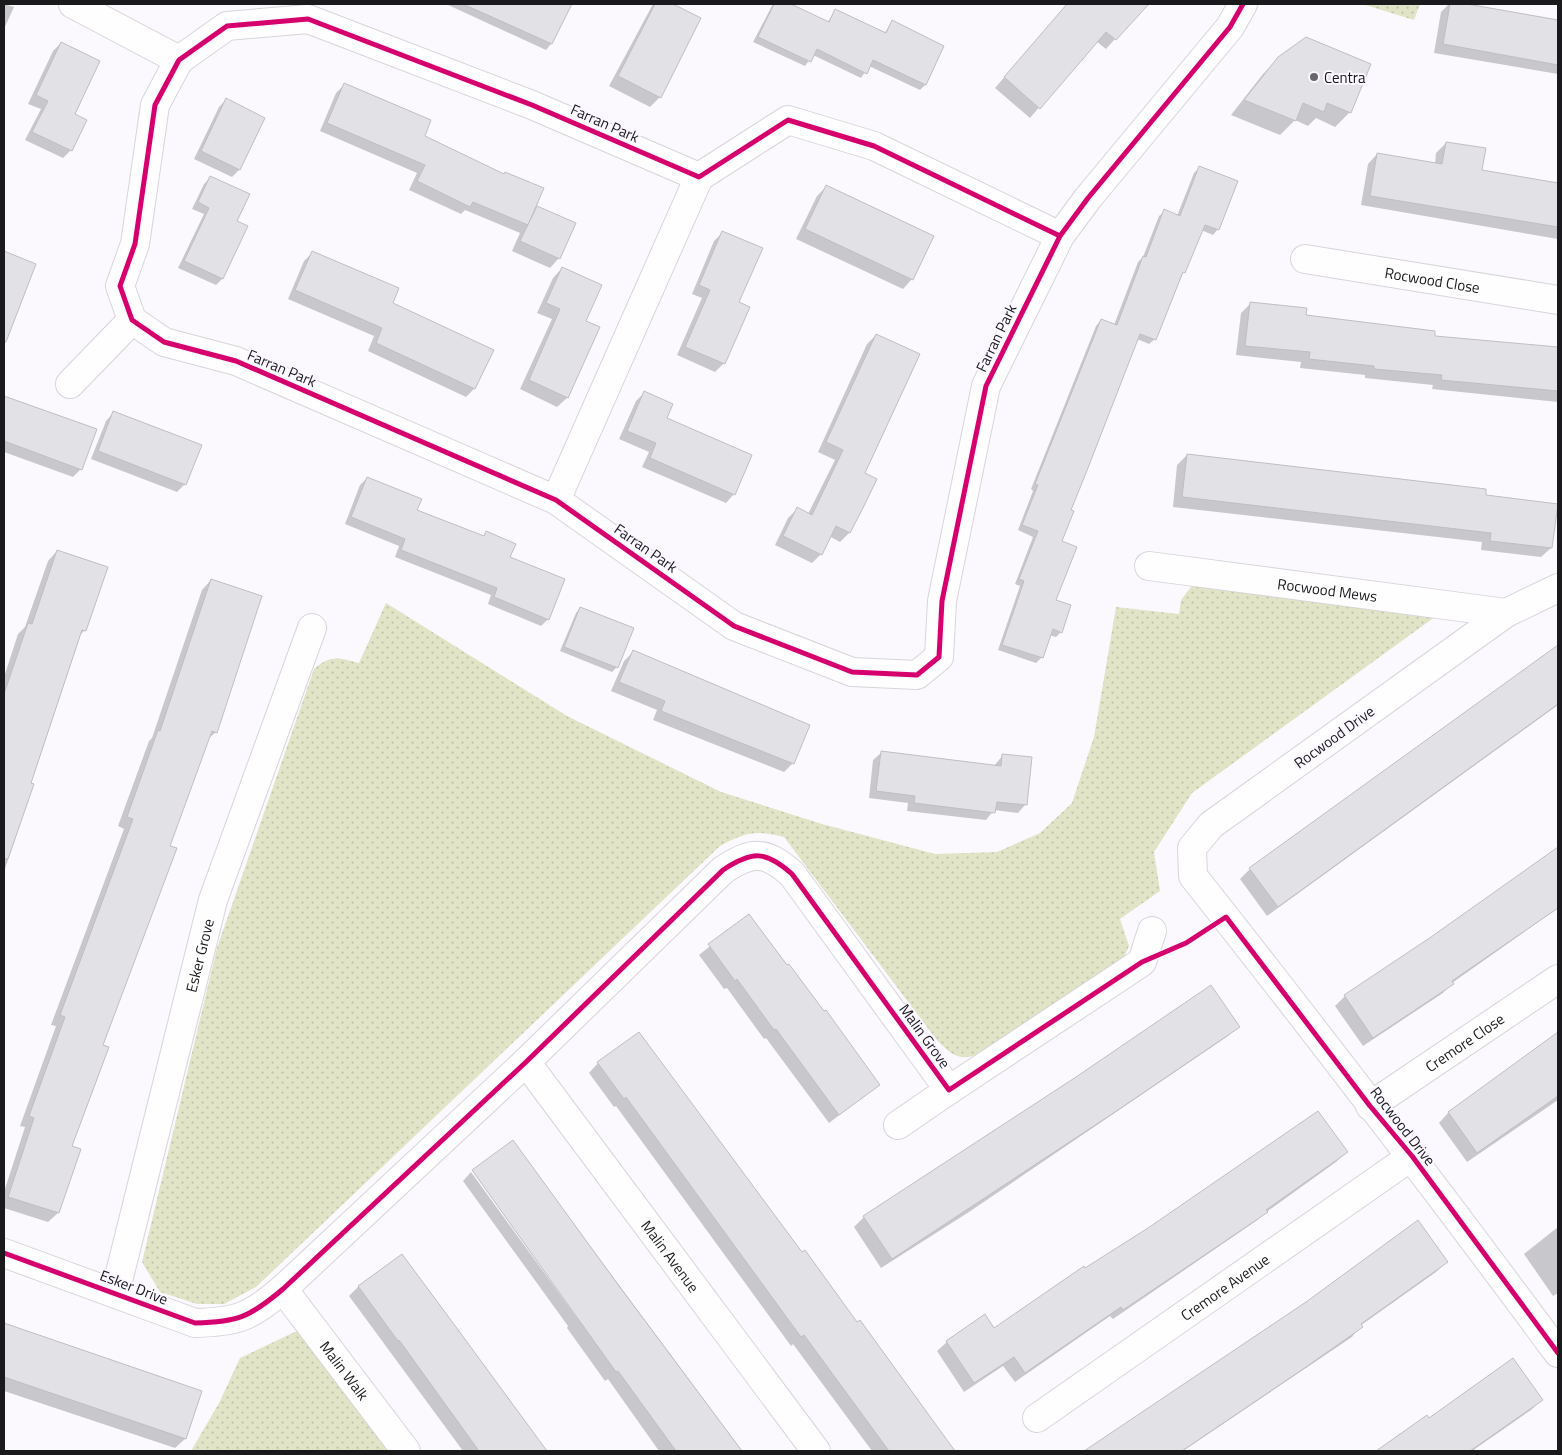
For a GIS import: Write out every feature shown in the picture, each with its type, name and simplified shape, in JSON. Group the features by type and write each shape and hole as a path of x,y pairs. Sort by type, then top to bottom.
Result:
{"street":[{"path":"73,4 178,60"},
{"name":"Farran Park","path":"698,177 532,105 308,19 227,26 178,60 155,105 135,244 120,286 132,320 164,342 236,361 556,500 734,626 852,672 917,675 939,657 942,601 986,386 1060,236 1088,198 1230,27 1243,4"},
{"path":"556,500 698,177 788,120 874,146 1060,236"},
{"name":"Rocwood Close","path":"1305,259 1558,300"},
{"path":"70,384 132,320"},
{"name":"Rocwood Mews","path":"1149,566 1506,613"},
{"name":"Rocwood Drive","path":"1558,588 1506,613 1211,825 1192,848 1193,876 1370,1106 1412,1156 1558,1353"},
{"name":"Esker Grove","path":"115,1293 213,900 312,628"},
{"name":"Malin Grove","path":"526,1062 723,870 741,858 757,854 777,861 792,874 949,1090"},
{"name":"Malin Grove","path":"898,1125 1142,962 1152,931"},
{"name":"Cremore Close","path":"1370,1106 1558,979"},
{"path":"284,1289 526,1062"},
{"name":"Malin Avenue","path":"526,1062 816,1451"},
{"name":"Cremore Avenue","path":"1037,1418 1412,1156"},
{"name":"Esker Drive","path":"4,1253 194,1323 225,1322 257,1311 284,1289"},
{"name":"Malin Walk","path":"284,1289 406,1451"}],"green space":[{"path":"1362,4 1420,4 1414,20"},
{"path":"1194,583 1439,614 1192,793 1154,852 1160,891 1120,919 1129,946 1124,957 1112,967 989,1049 973,1056 960,1057 949,1051 936,1039 784,837 766,833 744,835 720,846 256,1287 224,1304 197,1304 160,1292 142,1262 217,948 314,669 325,661 335,658 359,663 386,603 567,716 721,792 822,824 935,854 997,852 1040,833 1072,803 1094,737 1116,607 1179,614 1181,600"},
{"path":"299,1330 393,1451 191,1451 219,1403 240,1358"}],"building":[{"path":"463,4 572,4 552,44"},
{"path":"655,4 673,4 701,18 661,98 618,76"},
{"path":"774,4 791,4 829,22 835,9 886,33 892,20 944,46 926,85 873,60 867,74 817,49 811,62 758,37"},
{"path":"1067,4 1149,4 1116,40 1106,32 1040,109 1004,77"},
{"path":"1450,4 1467,4 1558,20 1558,65 1443,44"},
{"name":"Centra","path":"1306,37 1371,64 1351,113 1327,103 1324,112 1303,103 1296,121 1244,100 1278,57"},
{"path":"61,42 100,61 75,114 87,120 72,151 32,132 48,101 36,95"},
{"path":"344,83 431,120 425,136 504,174 505,172 544,188 528,225 473,202 470,207 417,181 425,165 327,123"},
{"path":"226,98 265,118 240,170 201,151"},
{"path":"1446,142 1486,148 1482,170 1558,183 1558,227 1370,196 1377,153 1442,164"},
{"path":"1199,166 1238,181 1219,230 1205,225 1185,273 1183,272 1156,340 1140,334 1071,510 1074,511 1062,541 1077,547 1056,600 1071,605 1062,633 1053,629 1043,658 1002,645 1024,581 1019,579 1038,531 1022,525 1038,485 1035,484 1101,319 1117,325 1143,256 1146,257 1164,209 1180,216"},
{"path":"210,176 250,194 237,221 248,226 223,279 184,261 209,208 198,202"},
{"path":"826,185 934,236 913,280 805,229"},
{"path":"537,206 576,223 560,259 520,241"},
{"path":"722,231 763,248 739,302 750,307 725,364 685,347 710,290 699,285"},
{"path":"4,251 36,264 6,342 4,342"},
{"path":"312,251 399,288 393,303 494,350 475,389 376,343 382,328 295,290"},
{"path":"562,267 602,285 586,321 600,327 568,398 529,380 560,309 546,303"},
{"path":"1250,302 1307,308 1306,315 1435,331 1435,336 1558,347 1558,391 1441,380 1442,375 1374,369 1374,366 1309,359 1310,352 1245,346"},
{"path":"876,334 920,354 865,473 877,479 863,508 850,533 836,526 822,555 783,536 797,507 812,515 843,450 826,442"},
{"path":"644,391 673,404 667,418 752,455 735,495 650,458 656,443 627,431"},
{"path":"4,396 97,429 82,470 4,441"},
{"path":"113,411 202,445 186,485 98,451"},
{"path":"1187,454 1486,489 1486,495 1558,504 1552,548 1490,541 1491,533 1182,497"},
{"path":"367,477 422,499 417,510 484,536 486,531 516,544 510,557 565,579 549,620 494,597 497,588 401,550 405,539 351,517"},
{"path":"57,550 108,567 86,631 82,630 31,783 34,784 8,859 4,858 4,694 28,623 32,624"},
{"path":"211,579 262,596 217,733 212,731 170,846 177,848 103,1045 109,1047 72,1146 81,1149 59,1213 8,1197 34,1118 29,1116 65,1017 60,1015 133,819 127,817 158,730 160,731"},
{"path":"580,607 634,628 618,668 564,647"},
{"path":"1558,645 1558,704 1278,907 1249,868"},
{"path":"633,650 810,725 794,764 661,711 665,701 619,682"},
{"path":"881,751 1001,766 1002,754 1032,757 1027,805 997,802 995,813 914,803 915,796 876,791"},
{"path":"1558,847 1558,908 1452,981 1454,984 1373,1038 1344,995 1431,937"},
{"path":"749,914 787,965 789,964 824,1011 826,1010 880,1085 839,1115 776,1029 774,1030 737,979 735,981 708,944"},
{"path":"1211,985 1240,1027 892,1259 863,1216 1076,1077"},
{"path":"639,1032 802,1252 805,1250 857,1322 860,1320 955,1451 889,1451 804,1335 801,1337 626,1097 624,1099 597,1062"},
{"path":"1558,1032 1558,1096 1477,1153 1448,1112"},
{"path":"1318,1111 1348,1152 1266,1210 1268,1212 1123,1310 1121,1307 1025,1373 1014,1357 974,1383 946,1341 985,1314 994,1328 1084,1266 1085,1268 1148,1228"},
{"path":"513,1140 742,1451 676,1451 618,1371 616,1372 472,1170"},
{"path":"1418,1220 1448,1262 1361,1324 1363,1327 1306,1367 1182,1451 1084,1451 1306,1302"},
{"path":"402,1254 547,1451 479,1451 398,1341 358,1286"},
{"path":"4,1323 202,1391 186,1439 4,1377"},
{"path":"1513,1358 1543,1400 1470,1451 1376,1451 1427,1415 1429,1418"}],"cycle path":[{"path":"1060,236 874,146 788,120 699,177 532,105 308,19 227,26 179,60 155,105 135,244 120,286 132,320 164,342 236,361 556,500 734,626 852,672 917,675 939,657 942,601 986,386 1060,236 1088,198 1230,27 1243,4"},
{"path":"4,1253 195,1323 233,1319 252,1312 283,1289 526,1062 723,870 742,859 758,856 774,861 792,874 949,1090 1142,962 1186,943 1226,917 1370,1106 1412,1156 1558,1353"}],"place":[{"name":"Centra","path":"1314,77"}]}
